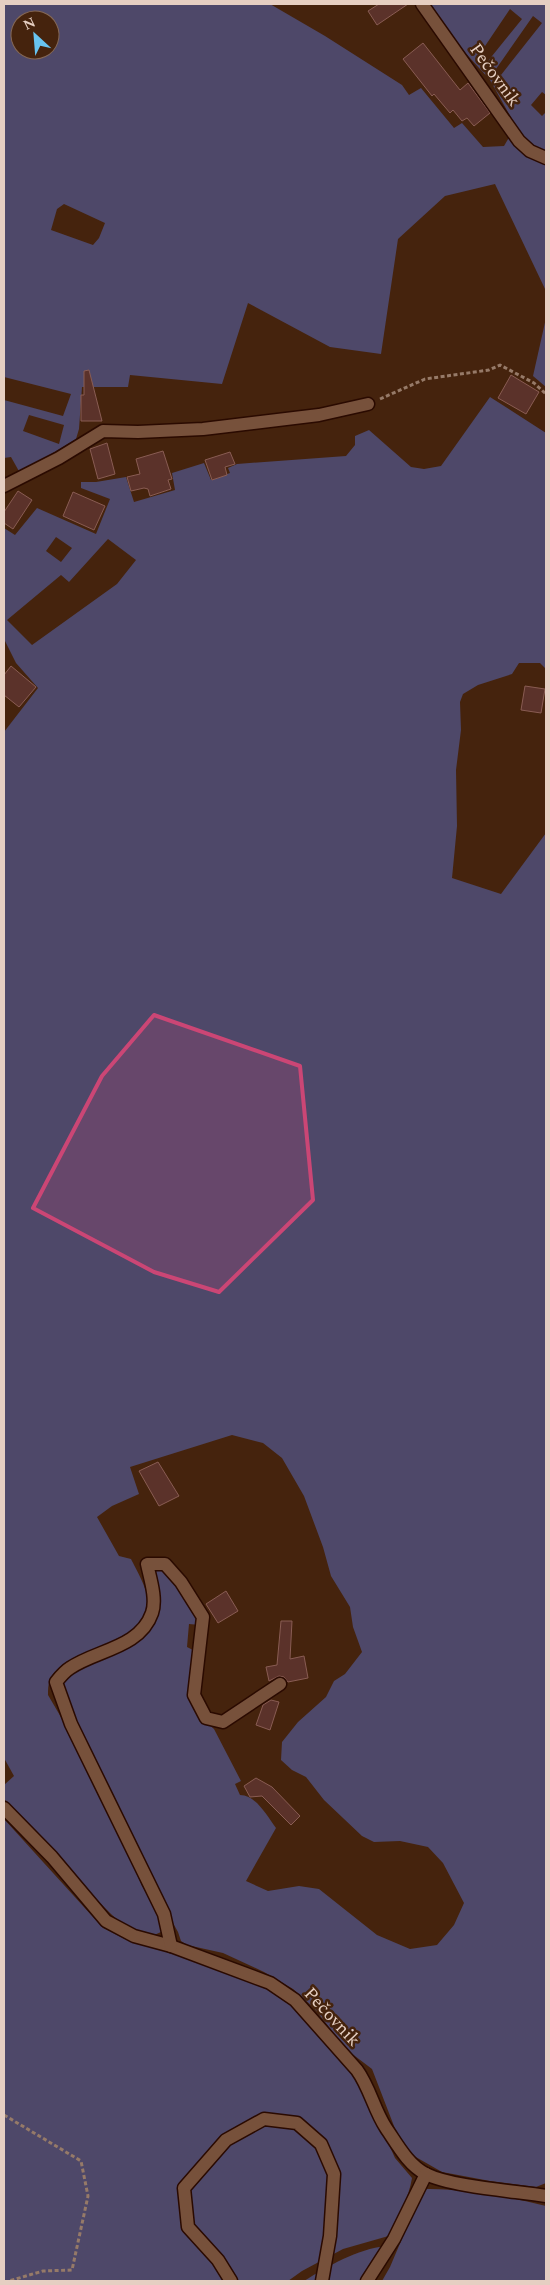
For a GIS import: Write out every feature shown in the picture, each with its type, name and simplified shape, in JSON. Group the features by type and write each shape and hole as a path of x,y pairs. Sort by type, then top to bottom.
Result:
{"street":[{"name":"Pečovnik","path":"422,4 519,141 530,151 546,158"},
{"path":"4,486 59,458 103,431 138,432 203,429 319,415 368,404"},
{"path":"171,1946 164,1914 71,1724 56,1682 69,1668 142,1632 152,1612 152,1589 147,1564 165,1564 181,1582 203,1616 194,1695 206,1718 223,1722 280,1684"},
{"name":"Pečovnik","path":"4,1808 52,1857 106,1921 134,1936 171,1946 270,1983 296,2000 357,2070 365,2081 385,2126 408,2160 426,2174 454,2182 546,2196"},
{"path":"231,2281 218,2260 188,2228 184,2188 226,2140 264,2118 297,2123 321,2144 334,2174 330,2236 322,2281"},
{"path":"367,2281 394,2239 426,2174"}],"path":[{"path":"368,404 425,379 489,370 500,365 534,383 546,394"},
{"path":"4,2115 81,2161 88,2196 72,2270 43,2271 9,2281"}],"highlighted area":[{"path":"154,1015 300,1066 313,1200 219,1292 154,1272 33,1208 102,1076"}],"shaded area":[{"path":"4,4 270,4 402,85 409,95 421,88 454,128 462,123 483,147 504,146 511,134 546,161 546,291 495,184 445,196 398,239 381,354 330,347 248,303 222,384 130,375 128,387 82,387 79,429 76,439 20,473 11,457 4,458 4,400 63,416 71,394 4,377","holes":["64,204 105,223 99,238 93,245 51,230 57,209","29,415 64,425 59,444 23,431"]},
{"path":"427,4 546,4 546,95 542,92 531,105 542,116 546,112 546,152 522,137 490,80 450,36","holes":["510,9 522,19 488,61 481,52","533,16 542,23 501,75 496,69"]},
{"path":"546,318 546,387 533,376"},
{"path":"490,397 546,433 546,669 540,663 519,663 512,674 478,685 463,694 460,702 461,730 456,770 457,826 452,878 501,894 546,833 546,2183 536,2187 442,2172 414,2156 399,2139 372,2069 347,2050 314,2008 293,1989 264,1972 223,1953 187,1945 181,1941 178,1932 151,1884 110,1789 60,1694 62,1683 71,1671 149,1629 150,1575 156,1568 164,1572 183,1592 200,1625 189,1624 187,1647 197,1652 198,1715 214,1729 241,1781 235,1784 240,1795 251,1798 256,1802 276,1828 246,1881 268,1891 299,1886 319,1889 377,1935 410,1949 437,1945 454,1925 464,1903 443,1863 428,1847 400,1841 374,1842 362,1836 324,1800 306,1777 292,1770 281,1760 282,1742 298,1722 326,1697 334,1681 345,1674 362,1652 353,1627 350,1607 331,1576 323,1547 304,1496 282,1458 263,1443 232,1435 130,1467 139,1494 112,1506 97,1517 119,1556 131,1559 142,1581 148,1600 143,1621 132,1632 118,1641 70,1661 57,1669 49,1683 48,1695 96,1777 142,1886 161,1917 161,1932 152,1936 128,1929 91,1894 59,1855 4,1799 4,1785 14,1776 4,1758 4,732 38,688 16,663 4,639 4,528 15,535 37,508 96,534 110,499 81,488 81,482 96,482 126,477 134,502 175,490 172,473 204,463 211,480 230,473 228,468 237,464 346,456 355,445 355,436 369,430 411,467 424,469 441,466","holes":["56,537 72,548 61,562 46,551","108,539 136,560 117,584 32,645 7,620 61,575 69,582"]},
{"path":"4,1819 103,1928 125,1939 167,1951 256,1983 283,1999 305,2017 343,2065 362,2085 395,2158 412,2178 392,2235 343,2249 302,2271 288,2281 4,2281"},
{"path":"423,2189 485,2193 546,2206 546,2281 382,2281 390,2267"},
{"path":"386,2246 365,2281 304,2281 354,2254"}],"building":[{"path":"379,4 408,4 377,25 368,11"},
{"path":"423,43 460,90 468,83 490,113 474,126 467,118 462,121 453,110 450,113 434,94 432,96 403,59"},
{"path":"89,370 102,421 81,421 81,395 84,395 84,371"},
{"path":"511,375 539,392 526,414 498,398"},
{"path":"107,443 115,474 98,479 90,449"},
{"path":"163,451 172,479 168,480 171,489 150,496 148,489 131,491 127,477 140,474 136,459"},
{"path":"230,452 235,464 225,467 227,475 212,480 205,460"},
{"path":"18,491 32,500 13,529 4,523 4,512"},
{"path":"73,492 105,506 94,530 63,516"},
{"path":"11,666 36,687 19,707 4,695 4,675"},
{"path":"525,686 545,689 541,713 521,710"},
{"path":"158,1462 179,1496 159,1506 139,1471"},
{"path":"226,1591 238,1611 218,1623 206,1604"},
{"path":"281,1621 292,1621 290,1659 304,1656 308,1678 288,1682 284,1677 279,1676 269,1681 266,1667 277,1665"},
{"path":"271,1700 279,1702 270,1730 256,1725 263,1705"},
{"path":"256,1778 272,1787 300,1816 291,1825 262,1796 250,1797 244,1786"}]}
